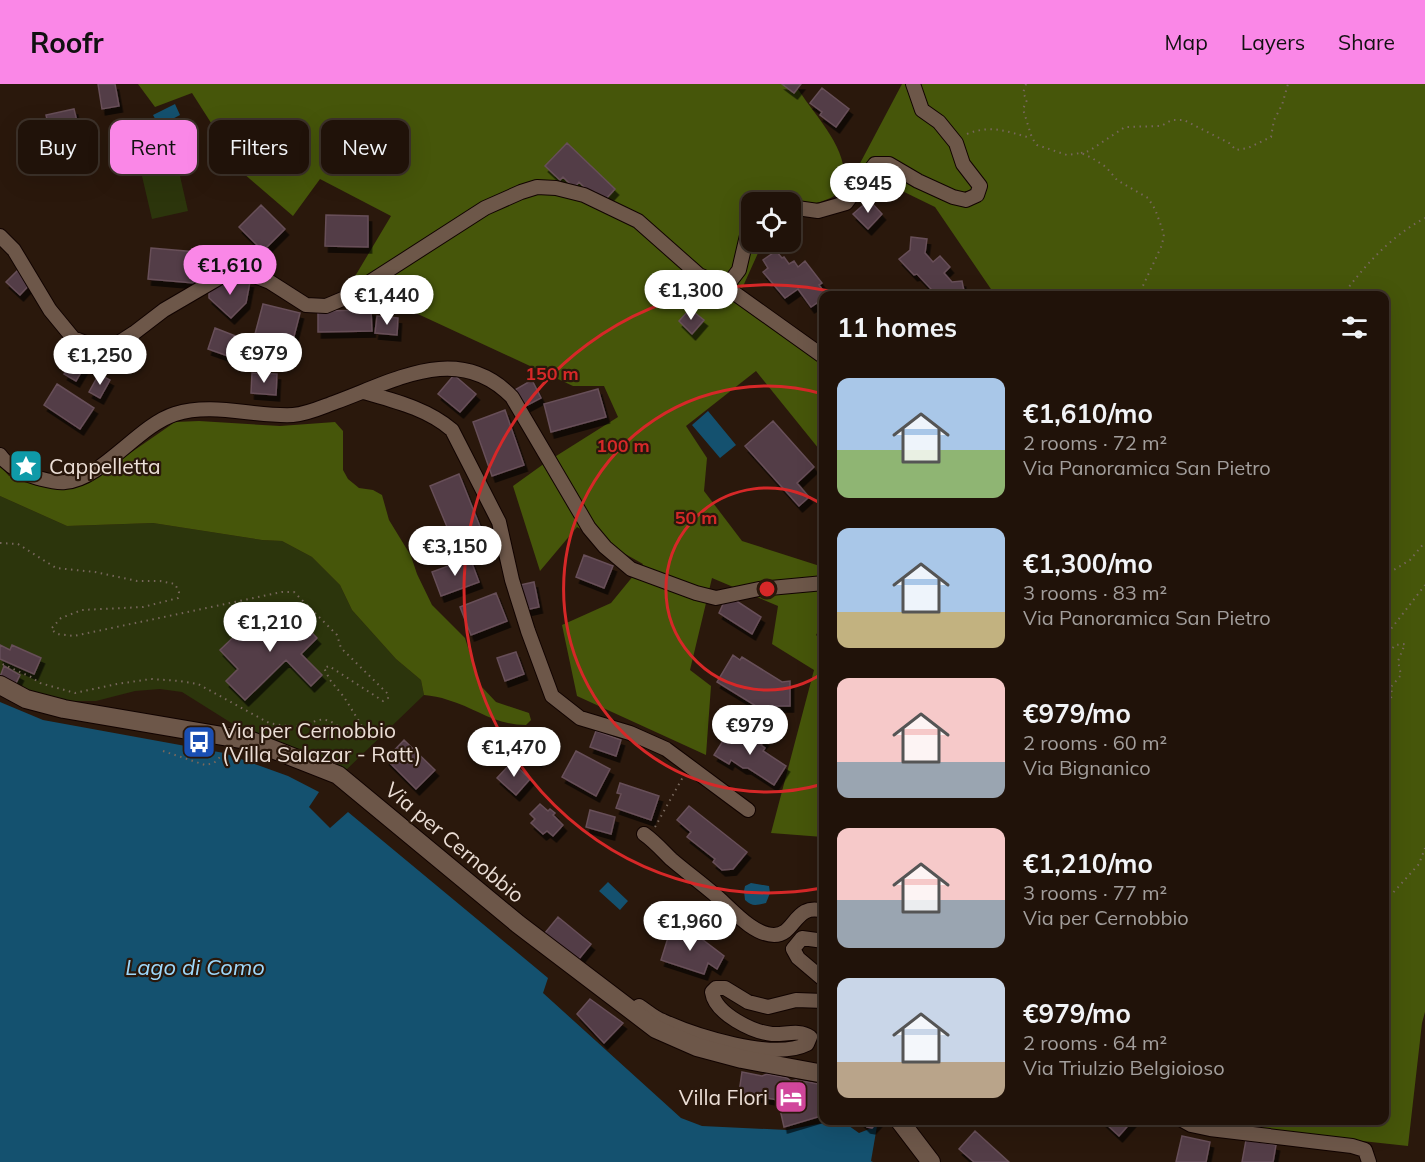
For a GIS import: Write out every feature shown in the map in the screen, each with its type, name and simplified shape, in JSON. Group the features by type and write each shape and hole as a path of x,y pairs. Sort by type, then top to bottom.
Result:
{"main road":[{"name":"Via per Cernobbio","path":"0,686 26,699 64,709 252,741 338,775 518,924 656,1029 697,1047 742,1059 819,1073"},
{"path":"903,1125 931,1162"}],"street":[{"path":"801,209 818,211 846,203 875,164 889,164 931,188 966,200 977,195 980,186 963,164 956,143 939,122 922,110 913,84"},
{"path":"0,236 14,250 50,310 73,338 98,348 117,344 164,310 229,272 247,273 270,282 306,305 326,306 345,298 485,208 521,192 537,188 556,188 584,195 638,221 699,275 726,287 819,353"},
{"path":"726,287 739,270 743,252"},
{"path":"0,455 13,468 24,473 64,483 80,479 95,471 140,435 172,415 183,411 294,415 315,410 421,371 459,368 499,383 512,397 589,528 605,547 631,569 696,593 716,597 759,589 819,584"},
{"path":"364,392 400,402 441,420 452,430 499,522 512,580 552,696 580,718 630,734 666,749 748,810"},
{"path":"646,835 733,912 762,932 774,935 783,933 804,911 819,910"},
{"path":"819,940 802,938 793,949 798,958 819,976"},
{"path":"580,972 583,967 660,1020 734,1045 793,1050 807,1044 810,1037 799,1033 769,1034 731,1018 713,1000 712,992 716,988 725,988 748,1002 768,1007 796,1000 819,1001"},
{"path":"1191,1125 1352,1146 1365,1150 1369,1162"}],"path":[{"path":"1026,84 1023,93 1027,100 1023,109 1032,138 1037,145 1067,155 1089,151 1125,127 1161,126 1172,120 1184,120 1229,143 1236,150 1248,148 1271,137 1274,120 1282,105 1288,84"},
{"path":"956,143 962,137 983,128 993,128 1032,138"},
{"path":"1081,153 1106,167 1117,180 1148,198 1161,221 1164,234 1162,245 1141,291"},
{"path":"1346,291 1364,267 1391,240 1425,218"},
{"path":"1389,573 1410,560 1425,542"},
{"path":"0,543 18,544 56,568 95,572 137,581 160,581 175,585 179,592 178,598 155,605 82,610 61,618 51,628 57,634 74,636 282,592 294,592 337,635 341,648 388,694 388,698 383,701 329,666 324,668 362,726 360,735 352,736 327,720 319,720 302,726 269,723 198,684 151,680 75,693 40,683 0,663"},
{"path":"1389,632 1425,585"},
{"path":"1389,653 1395,645 1405,644 1398,661 1401,675 1392,687 1389,704"},
{"path":"163,751 205,765 214,763 224,753"},
{"path":"646,835 652,832 690,766"},
{"path":"1389,895 1419,864 1425,848"}],"green space":[{"path":"138,84 795,84 836,145 842,159 844,188 826,200 801,206 801,192 741,192 741,252 758,252 740,293 819,347 819,449 756,371 686,426 707,458 704,491 742,541 819,566 819,630 816,635 819,638 819,837 771,833 814,670 772,644 778,606 712,578 690,670 711,686 706,755 577,696 562,625 611,603 643,564 577,527 540,571 513,486 618,417 604,386 573,386 351,283 391,216 320,179 293,216 244,174 309,174 309,120 209,120 192,93 155,107"},
{"path":"902,84 1425,84 1425,1012 1408,1146 1214,1125 1389,1125 1389,291 992,291 935,207 857,169"},
{"path":"142,174 180,174 188,211 152,219"},
{"path":"199,421 280,426 335,422 343,431 343,470 348,479 359,488 373,490 382,495 389,520 411,556 432,605 465,638 480,685 496,702 529,713 531,720 526,725 504,722 458,703 424,695 421,680 396,659 352,610 340,585 312,557 282,541 153,523 67,526 0,496 0,466 9,476 33,483 62,488 87,483 175,422"},
{"path":"0,496 67,526 153,523 282,541 312,557 340,585 352,610 396,659 421,680 424,695 345,771 233,724 182,692 160,689 135,691 96,701 63,701 31,693 0,677"}],"water":[{"path":"175,104 180,115 170,120 156,120 153,115"},
{"path":"708,411 736,445 720,458 692,425"},
{"name":"Lago di Como","path":"0,702 43,720 224,753 288,776 319,792 309,807 330,828 348,812 548,978 543,993 681,1118 702,1126 787,1130 819,1124 848,1125 859,1133 877,1126 871,1161 873,1162 0,1162"},
{"path":"608,882 628,901 620,910 599,891"},
{"path":"751,883 769,886 770,893 766,903 752,905 745,900 745,886"}],"building":[{"path":"98,84 115,84 119,106 102,109"},
{"path":"782,84 801,84 794,93"},
{"path":"822,88 849,109 836,127 820,115 822,112 810,103"},
{"path":"74,109 77,120 47,120 46,115"},
{"path":"567,143 615,189 604,201 595,192 590,193 579,182 574,188 563,177 560,180 545,166"},
{"path":"869,200 882,214 868,229 853,214"},
{"path":"261,205 285,229 263,251 239,227"},
{"path":"326,215 368,216 368,247 325,246"},
{"path":"911,237 927,239 925,253 933,262 940,256 950,267 944,273 952,282 962,281 964,291 932,291 899,259 910,250"},
{"path":"151,248 197,252 194,283 148,279"},
{"path":"775,252 782,258 784,257 789,264 794,261 798,267 805,261 822,283 819,285 823,291 819,291 819,301 811,307 798,289 785,298 763,272 768,268 763,260"},
{"path":"19,269 32,282 20,295 6,282"},
{"path":"229,279 250,282 246,303 231,318 209,298 209,288"},
{"path":"263,304 300,313 292,344 255,334"},
{"path":"690,309 704,320 692,334 679,321"},
{"path":"371,310 372,331 318,332 318,311"},
{"path":"377,316 398,318 397,335 375,333"},
{"path":"215,328 238,337 231,357 208,349"},
{"path":"73,357 86,364 76,381 64,374"},
{"path":"252,373 277,374 276,395 251,393"},
{"path":"99,374 110,380 100,398 89,392"},
{"path":"454,375 476,394 460,412 438,394"},
{"path":"532,380 541,398 522,408 513,391"},
{"path":"57,384 94,408 80,429 44,405"},
{"path":"598,389 606,417 551,432 544,404"},
{"path":"505,410 524,465 492,476 473,422"},
{"path":"773,421 814,467 797,483 809,497 799,506 745,446"},
{"path":"459,474 483,534 455,546 430,486"},
{"path":"584,555 613,566 604,588 576,577"},
{"path":"470,558 479,582 441,596 432,572"},
{"path":"534,582 539,607 525,610 520,585"},
{"path":"496,593 507,621 471,635 460,607"},
{"path":"735,600 761,617 752,634 719,613 724,602"},
{"path":"286,606 317,638 301,654 322,675 311,686 286,660 245,700 226,681 238,669 220,650 244,627 254,637"},
{"path":"0,645 10,650 12,645 41,658 34,674 0,659"},
{"path":"516,652 524,674 505,681 497,658"},
{"path":"733,655 740,660 742,657 782,682 790,681 790,706 756,706 717,682"},
{"path":"4,666 20,675 15,685 0,677"},
{"path":"731,728 753,742 758,736 765,740 761,745 765,748 763,751 786,766 774,785 748,768 743,768 731,760 729,764 714,755"},
{"path":"533,731 550,745 538,761 520,747"},
{"path":"596,731 621,740 616,756 590,747"},
{"path":"404,740 435,770 416,789 386,759"},
{"path":"576,751 610,769 596,796 562,777"},
{"path":"512,762 530,779 516,795 497,778"},
{"path":"620,783 659,796 651,820 616,808 621,794 617,793"},
{"path":"540,804 548,811 550,809 555,813 553,815 563,825 553,836 547,831 543,834 531,823 535,819 530,814"},
{"path":"689,806 747,852 733,869 722,870 713,862 715,859 687,837 691,832 677,820"},
{"path":"590,810 615,817 611,834 586,827"},
{"path":"558,917 591,944 574,965 541,938"},
{"path":"672,925 699,937 724,956 717,969 708,963 704,974 661,960"},
{"path":"590,999 623,1023 604,1043 577,1014"},
{"name":"Villa Flori","path":"742,1072 762,1076 767,1074 791,1081 819,1084 819,1117 784,1127 778,1100 739,1093"},
{"path":"1107,1125 1129,1125 1119,1136"},
{"path":"975,1131 1009,1162 974,1162 959,1149"},
{"path":"1182,1136 1210,1142 1206,1162 1176,1162"},
{"path":"1246,1140 1276,1145 1273,1162 1242,1162"}],"place":[{"name":"Cappelletta","path":"26,466"},
{"name":"Via per Cernobbio (Villa Salazar - Ratt)","path":"199,742"},
{"name":"Villa Flori","path":"791,1097"}]}
